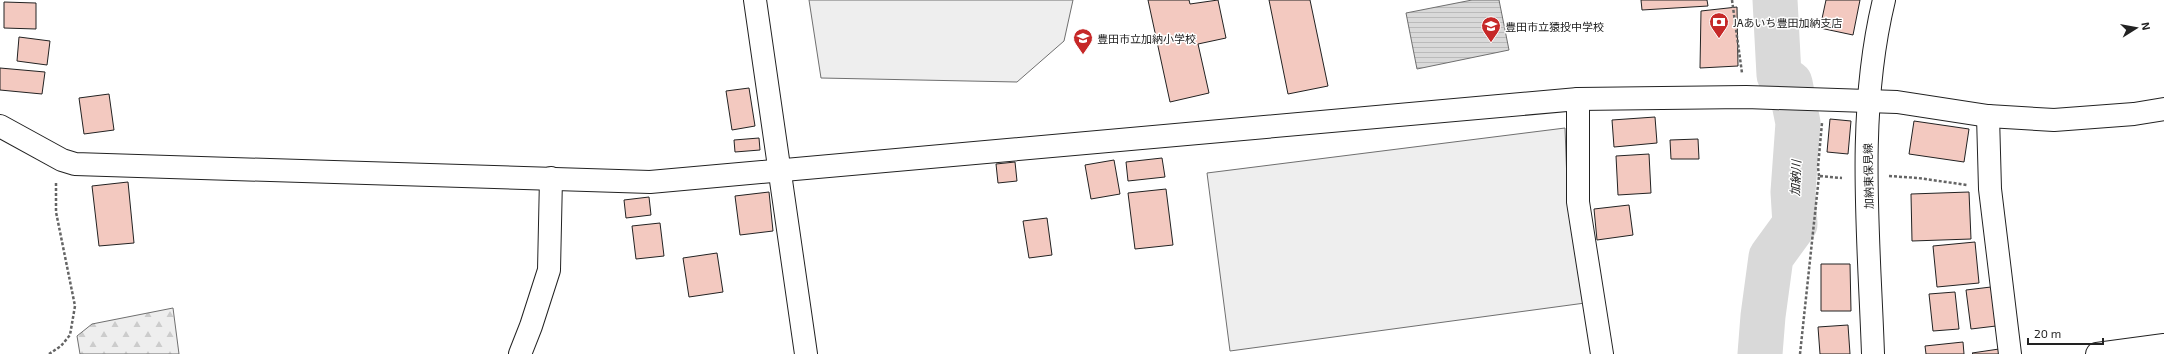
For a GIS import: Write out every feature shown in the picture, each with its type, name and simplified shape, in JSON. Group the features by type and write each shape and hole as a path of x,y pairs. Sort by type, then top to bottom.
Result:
{"street":[{"path":"755,0 806,354"},
{"name":"加納東保見線","path":"1873,354 1867,193 1868,102 1876,30 1884,0"},
{"path":"0,126 62,160 75,164 137,168 551,178 650,182 1578,99 1746,98 1812,101 1897,102 1988,116 2054,120 2134,114 2164,109"},
{"path":"1578,99 1578,202 1602,354"},
{"path":"1988,116 1990,189 2010,354"},
{"path":"520,354 531,326 549,270 551,178"},
{"path":"2097,354 2164,345"}],"path":[{"path":"1732,0 1746,98"},
{"path":"1812,101 1822,122 1818,167 1819,176"},
{"path":"49,354 61,346 70,335 75,306 56,212 55,189 62,160"}],"green space":[{"path":"809,0 1073,0 1064,41 1017,82 821,78"},
{"path":"1565,128 1568,209 1585,303 1230,351 1207,173"},
{"path":"173,308 179,354 80,354 77,336 92,324"}],"shaded area":[{"path":"1472,0 1499,0 1509,50 1417,69 1406,13"}],"building":[{"path":"1148,0 1189,0 1190,4 1218,0 1226,38 1198,44 1209,93 1170,102"},
{"path":"1269,0 1310,0 1328,86 1288,94"},
{"path":"1641,0 1707,0 1708,6 1642,10"},
{"path":"1826,0 1860,0 1853,35 1820,28"},
{"path":"4,2 36,3 36,29 4,28"},
{"name":"JAあいち豊田加納支店","path":"1737,7 1738,66 1700,68 1701,11"},
{"path":"19,37 50,41 47,65 17,61"},
{"path":"0,68 45,72 42,94 0,90"},
{"path":"749,88 755,126 732,130 726,91"},
{"path":"109,94 114,130 84,134 79,98"},
{"path":"1655,117 1657,143 1614,147 1612,120"},
{"path":"1830,119 1851,121 1848,154 1827,152"},
{"path":"1914,121 1969,129 1964,162 1909,154"},
{"path":"759,138 760,150 735,152 734,140"},
{"path":"1698,139 1699,159 1671,159 1670,140"},
{"path":"1649,154 1651,193 1618,195 1616,156"},
{"path":"1162,158 1165,177 1128,181 1126,162"},
{"path":"1114,160 1120,194 1091,199 1085,165"},
{"path":"1015,162 1017,181 998,183 996,164"},
{"path":"128,182 134,243 99,246 92,186"},
{"path":"1166,189 1173,245 1135,249 1128,193"},
{"path":"769,192 773,231 740,235 735,196"},
{"path":"1969,192 1971,239 1912,241 1911,194"},
{"path":"649,197 651,215 626,218 624,200"},
{"path":"1629,205 1633,235 1597,240 1594,209"},
{"path":"1047,218 1052,255 1029,258 1023,221"},
{"path":"660,223 664,256 636,259 632,226"},
{"path":"1975,242 1979,283 1937,287 1933,246"},
{"path":"717,253 723,292 689,297 683,258"},
{"path":"1821,264 1850,264 1851,311 1821,311"},
{"path":"1991,287 1996,326 1971,329 1966,290"},
{"path":"1955,292 1959,329 1933,331 1929,294"},
{"path":"1848,325 1850,354 1820,354 1818,327"},
{"path":"1963,342 1964,354 1926,354 1925,346"},
{"path":"1999,349 1999,354 1972,353"}],"waterway":[{"name":"加納川","path":"1760,354 1763,316 1771,257 1795,224 1793,192 1798,123 1790,83 1779,75 1775,0"}],"place":[{"name":"JAあいち豊田加納支店","path":"1719,39"},
{"name":"豊田市立猿投中学校","path":"1491,43"},
{"name":"豊田市立加納小学校","path":"1083,55"}]}
